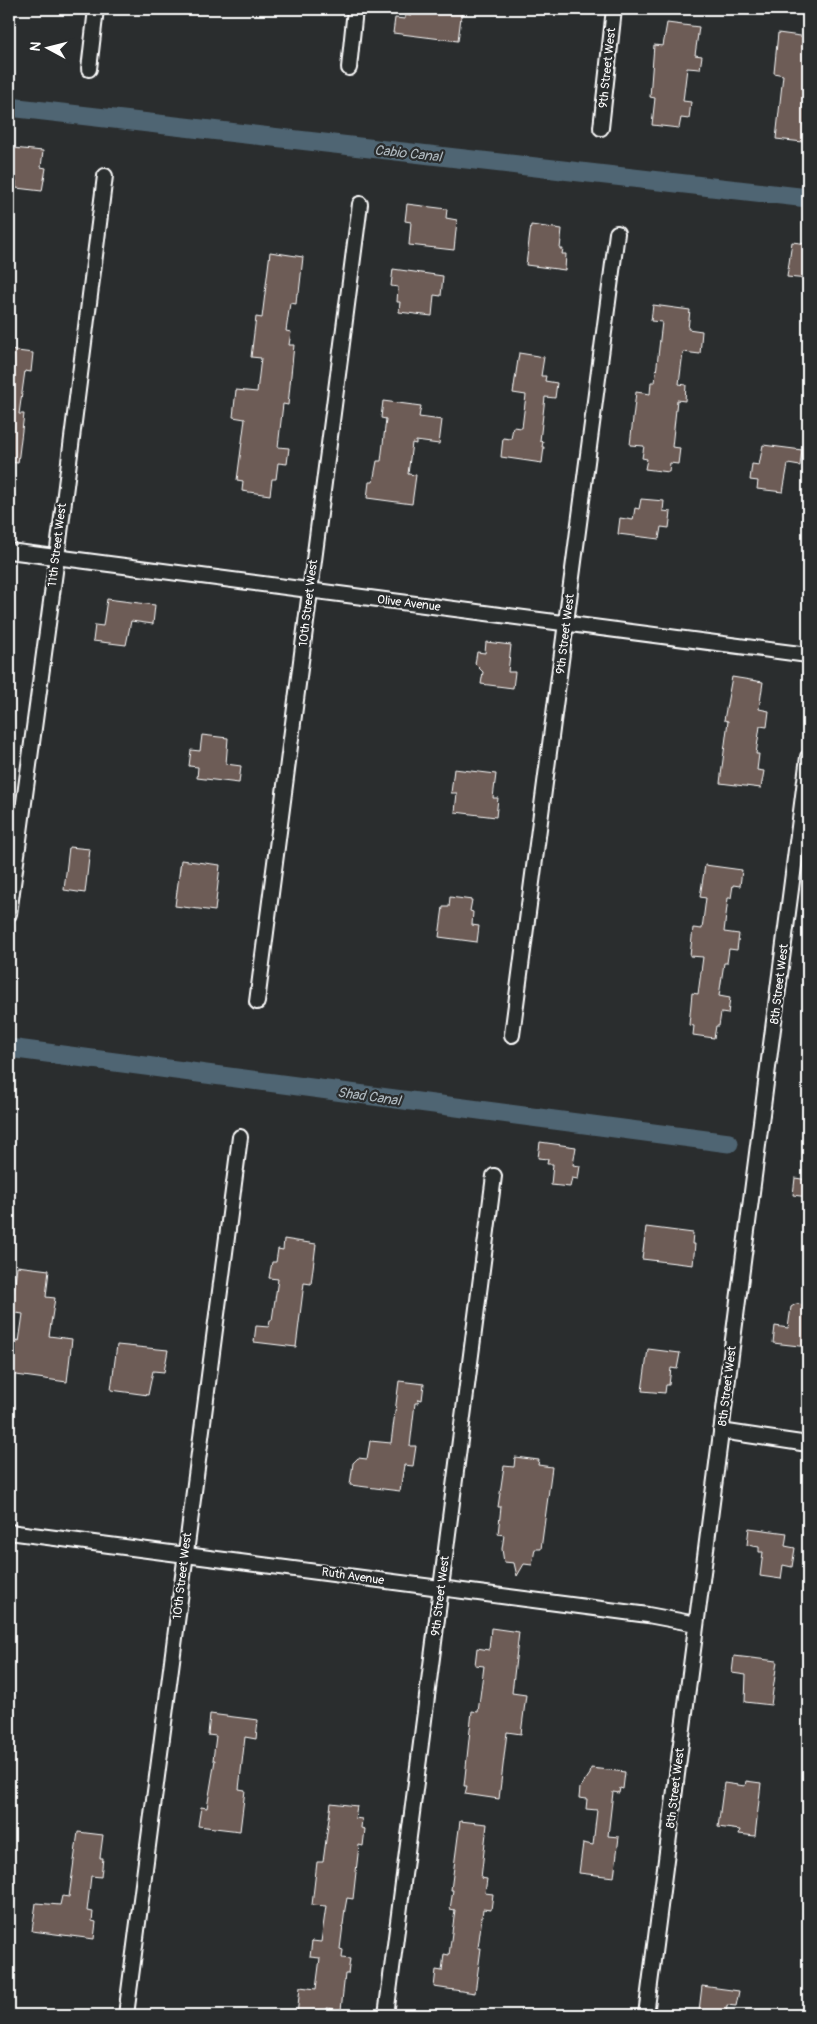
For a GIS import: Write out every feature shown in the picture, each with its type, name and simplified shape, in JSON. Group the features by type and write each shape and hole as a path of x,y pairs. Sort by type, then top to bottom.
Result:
{"street":[{"path":"89,69 96,9"},
{"path":"349,68 355,9"},
{"name":"9th Street West","path":"601,128 614,9"},
{"name":"11th Street West","path":"9,914 57,557 105,176"},
{"name":"10th Street West","path":"257,1002 360,204"},
{"name":"9th Street West","path":"512,1034 618,233"},
{"name":"Olive Avenue","path":"9,551 808,655"},
{"name":"8th Street West","path":"646,2015 808,757"},
{"name":"10th Street West","path":"126,2015 240,1137"},
{"name":"9th Street West","path":"386,2015 494,1176"},
{"path":"721,1432 808,1444"},
{"name":"Ruth Avenue","path":"9,1532 638,1614 696,1624"}],"building":[{"path":"412,9 462,9 458,41 393,33 395,18 405,19 405,15 411,16"},
{"path":"667,23 699,27 695,55 702,56 700,69 687,68 683,101 691,102 689,119 681,118 679,128 652,125 655,98 650,97 654,45 663,46"},
{"path":"778,33 808,37 808,117 806,117 803,142 776,139 783,75 774,73"},
{"path":"13,148 43,151 41,167 46,168 42,191 16,188 16,181 9,178 9,159 11,160"},
{"path":"407,204 447,209 446,218 457,220 454,250 409,245 411,222 405,221"},
{"path":"531,225 562,229 560,249 563,249 562,254 566,254 565,270 526,265"},
{"path":"792,242 808,244 808,279 787,277"},
{"path":"270,252 303,257 299,293 297,293 296,304 290,303 286,331 291,332 289,345 294,345 288,405 283,404 278,447 289,448 287,464 278,463 276,479 272,479 270,495 242,491 243,481 237,480 245,419 233,417 236,390 257,392 261,358 251,357 256,317 262,318"},
{"path":"393,269 443,276 441,296 434,295 432,316 399,312 400,302 397,302 398,287 391,286"},
{"path":"653,305 690,310 688,329 702,331 700,354 683,352 679,384 686,385 685,401 677,400 672,447 680,448 678,464 670,463 669,472 645,469 647,459 642,458 644,446 630,445 636,392 650,394 651,382 655,382 662,322 651,321"},
{"path":"9,350 33,353 31,372 25,371 19,414 24,414 18,463 9,462"},
{"path":"519,353 544,357 541,376 546,376 545,381 557,383 555,398 545,397 540,441 543,442 542,447 544,447 542,463 501,457 503,438 511,439 513,427 522,428 526,395 513,393"},
{"path":"383,401 421,406 419,417 442,420 439,444 416,441 416,444 412,443 408,474 416,475 412,504 367,498 369,482 373,482 377,461 381,461 386,419 381,418"},
{"path":"763,445 802,450 800,466 788,464 783,492 757,489 758,481 750,480 752,464 759,465"},
{"path":"641,499 664,501 663,511 671,512 669,528 661,527 659,539 618,534 620,518 633,520 635,508 639,509"},
{"path":"107,599 155,605 153,624 131,621 126,645 93,641 95,625 103,626"},
{"path":"486,642 511,645 508,672 515,672 513,688 481,684 483,672 475,664 477,652 485,653"},
{"path":"732,677 763,682 759,709 769,711 767,727 760,726 756,754 759,754 757,770 764,771 761,788 720,783 728,721 724,720"},
{"path":"202,735 228,738 226,764 241,766 239,783 197,778 198,767 189,766 191,750 200,751"},
{"path":"454,769 496,774 493,798 498,798 496,817 455,812 457,793 451,793"},
{"path":"69,847 90,849 85,893 64,890"},
{"path":"181,860 220,865 215,911 175,906"},
{"path":"705,865 742,870 740,886 733,885 731,898 728,898 724,932 739,934 737,950 729,949 727,963 724,963 719,996 730,998 728,1014 721,1013 719,1026 716,1026 714,1038 693,1035 694,1026 689,1025 692,993 698,994 703,957 690,956 693,928 702,929 706,898 700,897"},
{"path":"450,897 472,900 470,911 473,912 472,925 479,926 477,942 439,937 443,907 449,907"},
{"path":"540,1142 576,1147 573,1165 580,1166 578,1179 572,1178 570,1187 551,1185 553,1164 547,1164 548,1159 538,1158"},
{"path":"795,1178 808,1180 808,1197 793,1195"},
{"path":"646,1227 693,1233 692,1244 695,1244 693,1265 642,1259"},
{"path":"284,1239 316,1244 311,1284 304,1283 296,1347 254,1342 256,1326 269,1327 270,1320 272,1320 278,1279 269,1278 272,1262 276,1262 278,1249 283,1250"},
{"path":"17,1266 49,1270 46,1297 55,1298 49,1336 72,1339 67,1382 9,1374 9,1357 14,1358 16,1341 19,1342 23,1314 9,1312 9,1293 14,1293"},
{"path":"796,1304 808,1305 808,1347 773,1343 775,1326 788,1328 791,1307"},
{"path":"117,1345 168,1350 164,1372 153,1371 148,1395 111,1390"},
{"path":"648,1349 680,1353 677,1369 671,1368 669,1385 666,1385 665,1393 642,1391"},
{"path":"399,1381 424,1384 422,1400 419,1399 418,1403 415,1403 410,1446 416,1446 413,1466 404,1465 400,1491 350,1485 353,1463 358,1458 367,1459 370,1441 391,1443"},
{"path":"515,1457 539,1460 538,1465 552,1467 541,1549 535,1549 532,1565 524,1564 517,1576 514,1563 504,1562 502,1549 504,1535 498,1534 501,1507 498,1507 504,1466 514,1467"},
{"path":"749,1528 787,1533 785,1546 795,1548 792,1567 783,1565 781,1579 760,1576 763,1552 759,1552 759,1547 747,1545"},
{"path":"491,1628 519,1632 512,1693 526,1695 521,1734 507,1732 499,1799 465,1794 467,1786 464,1786 472,1711 478,1712 484,1666 475,1665 477,1648 489,1650"},
{"path":"734,1656 777,1661 771,1705 745,1702 746,1675 732,1673"},
{"path":"210,1714 258,1720 256,1739 245,1737 239,1789 245,1790 240,1831 198,1826 201,1807 207,1808 215,1760 213,1760 216,1736 208,1735"},
{"path":"591,1768 625,1772 623,1789 620,1788 619,1793 613,1792 608,1836 619,1837 614,1877 579,1873 583,1843 593,1845 597,1810 586,1809 587,1799 579,1798 580,1788 590,1774"},
{"path":"746,1781 761,1783 755,1836 739,1834 740,1830 718,1827 724,1783 745,1786"},
{"path":"331,1803 357,1806 355,1818 362,1819 361,1828 365,1829 363,1846 359,1845 353,1899 347,1898 340,1949 343,1950 342,1958 350,1959 348,1974 345,1974 341,2010 327,2008 326,2015 297,2015 300,1987 316,1989 320,1958 310,1957 312,1941 321,1942 326,1906 312,1905 317,1862 323,1862"},
{"path":"460,1821 487,1824 481,1878 487,1879 485,1893 493,1894 491,1910 483,1909 478,1948 481,1948 475,1993 434,1987 436,1970 442,1971 444,1954 449,1955 455,1910 450,1909 453,1890 451,1890"},
{"path":"78,1832 103,1835 100,1858 103,1858 101,1877 91,1876 87,1911 93,1912 92,1921 96,1922 94,1939 32,1931 36,1903 60,1905 62,1896 69,1897"},
{"path":"702,1986 739,1991 736,2006 727,2005 726,2015 703,2015 704,2012 699,2011"}],"waterway":[{"name":"Cabio Canal","path":"9,107 808,198"},
{"name":"Shad Canal","path":"9,1048 729,1143"}]}
